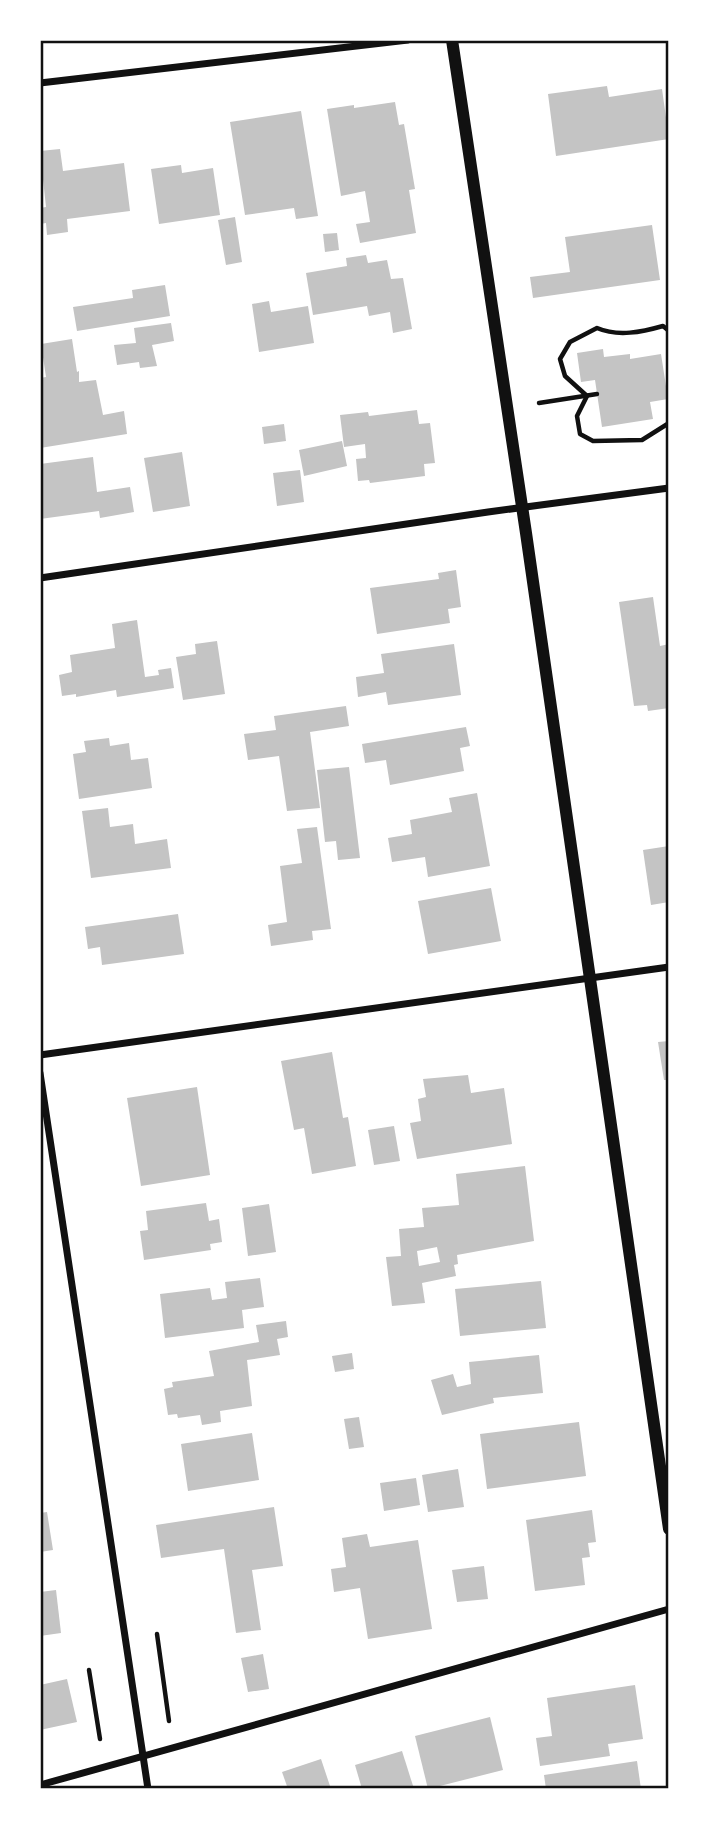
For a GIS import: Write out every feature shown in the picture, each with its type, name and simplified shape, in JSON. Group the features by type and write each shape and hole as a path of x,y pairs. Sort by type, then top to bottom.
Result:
{"street":[{"path":"40,83 408,40"},
{"path":"452,40 669,1530"},
{"path":"40,578 669,488"},
{"path":"40,1055 669,967"},
{"path":"40,1073 148,1789"},
{"path":"40,1785 669,1609"}],"path":[{"path":"587,396 565,376 560,359 570,342 597,328 608,333 619,333 641,332 663,326 669,331"},
{"path":"540,402 597,394"},
{"path":"587,396 577,416 578,425 580,434 593,441 642,440 669,423"},
{"path":"157,1634 169,1721"},
{"path":"89,1670 100,1739"}],"building":[{"path":"607,86 609,97 662,89 669,139 556,156 548,94"},
{"path":"395,102 399,125 404,124 415,189 409,190 416,233 360,243 356,224 370,222 365,191 341,196 327,109"},
{"path":"301,111 318,216 296,219 294,208 245,215 230,122"},
{"path":"60,149 63,171 124,163 130,211 67,219 68,232 47,235 46,223 40,224 40,208 46,207 40,151"},
{"path":"181,165 182,173 213,168 220,215 159,224 151,169"},
{"path":"235,217 242,262 226,265 218,220"},
{"path":"652,225 660,280 533,298 530,277 570,272 565,237"},
{"path":"337,233 339,250 325,252 323,234"},
{"path":"366,255 368,263 387,260 391,279 403,278 412,329 393,333 390,312 369,316 367,306 313,315 306,273 347,266 346,258"},
{"path":"165,285 170,316 77,331 73,307 133,298 132,290"},
{"path":"269,301 271,312 308,306 314,343 259,352 252,304"},
{"path":"171,323 174,341 152,345 157,366 140,368 139,362 117,365 114,345 136,343 134,328"},
{"path":"72,339 79,382 96,380 103,415 124,411 127,434 40,448 40,378 46,377 41,344"},
{"path":"603,349 604,357 630,354 630,359 661,354 668,399 650,402 653,419 602,427 595,380 581,382 577,353"},
{"path":"417,410 419,424 430,423 435,463 424,464 425,476 370,483 369,480 358,481 356,459 366,458 365,444 344,447 340,415 368,412 369,416"},
{"path":"284,424 286,441 264,444 262,427"},
{"path":"342,441 347,466 304,476 299,450"},
{"path":"182,452 190,506 153,512 144,458"},
{"path":"93,457 97,492 130,487 134,512 100,518 99,511 40,519 40,464"},
{"path":"300,470 304,502 277,506 273,473"},
{"path":"456,570 461,607 448,609 450,623 377,634 370,588 439,579 438,573"},
{"path":"653,597 660,646 669,644 669,708 648,711 647,705 634,706 619,602"},
{"path":"137,620 145,677 159,675 158,670 171,668 174,688 117,697 116,690 76,697 76,694 62,696 59,675 72,672 70,655 115,648 112,624"},
{"path":"217,641 225,694 183,700 176,657 196,654 195,644"},
{"path":"454,644 461,695 388,705 386,692 358,697 356,677 384,673 381,654"},
{"path":"346,706 349,726 310,732 320,808 287,811 279,756 248,760 244,734 276,730 274,716"},
{"path":"466,727 470,746 460,748 464,771 390,785 386,760 365,763 362,744"},
{"path":"109,738 110,746 129,743 131,760 148,758 152,788 79,799 73,754 86,752 84,741"},
{"path":"349,767 360,858 338,860 336,841 325,842 317,770"},
{"path":"477,793 490,866 428,877 425,857 392,862 388,838 412,834 410,820 452,812 449,798"},
{"path":"108,808 110,827 133,824 135,844 167,839 171,868 91,878 82,811"},
{"path":"317,827 331,929 312,931 313,940 271,946 268,925 287,922 280,866 302,863 297,829"},
{"path":"669,846 669,902 651,905 643,850"},
{"path":"491,888 501,941 428,954 418,901"},
{"path":"178,914 184,954 102,965 100,947 88,949 85,927"},
{"path":"669,1041 669,1080 664,1080 658,1042"},
{"path":"332,1052 343,1118 348,1117 356,1166 312,1174 304,1128 294,1130 281,1061"},
{"path":"468,1075 471,1093 504,1088 512,1144 417,1159 410,1123 421,1121 418,1099 426,1097 423,1079"},
{"path":"197,1087 210,1175 141,1186 127,1098"},
{"path":"394,1126 400,1161 374,1165 368,1130"},
{"path":"525,1166 534,1241 457,1255 458,1264 454,1265 456,1276 422,1283 425,1303 392,1306 386,1257 401,1256 399,1229 424,1227 422,1208 459,1205 456,1174","holes":["437,1247 440,1262 419,1266 417,1251"]},
{"path":"206,1203 209,1221 219,1219 222,1242 210,1244 211,1250 144,1260 140,1231 148,1230 146,1211"},
{"path":"269,1204 276,1252 248,1256 242,1208"},
{"path":"260,1278 264,1307 242,1310 244,1328 165,1338 160,1294 210,1288 212,1300 227,1298 225,1282"},
{"path":"541,1281 546,1328 460,1336 455,1289"},
{"path":"286,1321 288,1337 277,1339 280,1355 247,1360 252,1406 220,1411 221,1422 202,1425 200,1415 178,1418 177,1414 168,1415 164,1389 173,1387 172,1382 214,1376 209,1351 259,1342 256,1325"},
{"path":"352,1353 354,1369 335,1372 332,1356"},
{"path":"539,1355 543,1393 493,1398 494,1403 442,1415 431,1380 453,1374 457,1387 471,1384 469,1362"},
{"path":"359,1417 364,1447 349,1449 344,1419"},
{"path":"579,1422 586,1476 487,1489 480,1434"},
{"path":"252,1433 259,1480 188,1491 181,1444"},
{"path":"458,1469 464,1507 428,1512 422,1475"},
{"path":"416,1478 420,1505 384,1511 380,1483"},
{"path":"274,1507 283,1566 252,1570 261,1630 236,1633 224,1549 161,1558 156,1525"},
{"path":"592,1510 596,1542 588,1543 590,1557 582,1558 585,1585 535,1591 526,1520"},
{"path":"47,1512 53,1550 40,1552 40,1513"},
{"path":"367,1534 370,1547 418,1540 432,1629 368,1639 360,1588 334,1592 331,1569 346,1567 342,1538"},
{"path":"484,1566 488,1599 457,1602 452,1570"},
{"path":"56,1590 61,1633 40,1636 40,1592"},
{"path":"263,1654 269,1689 248,1692 241,1658"},
{"path":"67,1679 77,1722 40,1730 40,1685"},
{"path":"635,1685 643,1739 608,1744 610,1756 540,1766 536,1738 552,1736 547,1698"},
{"path":"490,1717 503,1770 428,1789 415,1736"},
{"path":"402,1751 414,1789 362,1789 355,1765"},
{"path":"321,1759 331,1789 288,1789 282,1772"},
{"path":"637,1761 641,1789 546,1789 544,1775"}]}
